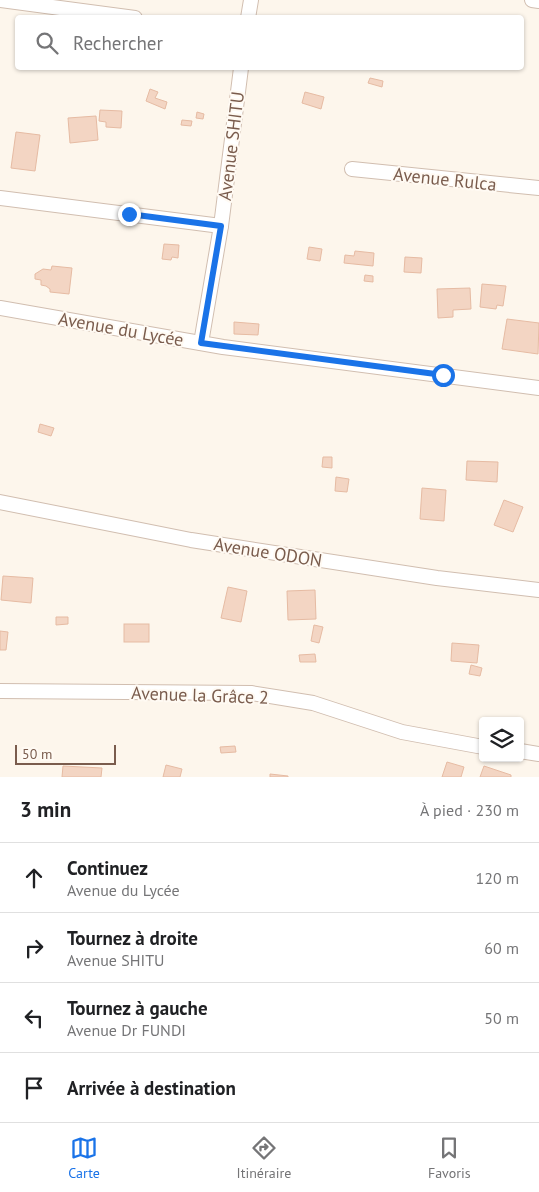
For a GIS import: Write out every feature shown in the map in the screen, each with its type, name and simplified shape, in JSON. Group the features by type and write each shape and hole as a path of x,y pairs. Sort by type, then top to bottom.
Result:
{"street":[{"path":"0,0 112,15"},
{"path":"248,15 251,0"},
{"path":"532,0 539,1"},
{"name":"Avenue SHITU","path":"201,343 221,226 241,70"},
{"name":"Avenue Rulca","path":"352,169 539,188"},
{"path":"0,198 221,226"},
{"name":"Avenue du Lycée","path":"0,308 201,343 539,388"},
{"name":"Avenue ODON","path":"0,502 191,540 438,578 539,590"},
{"name":"Avenue la Grâce 2","path":"0,691 251,693 313,703 402,732 479,746"},
{"path":"524,752 539,754"}],"building":[{"path":"370,78 383,81 382,87 368,83"},
{"path":"150,89 158,92 155,98 167,102 165,109 146,101"},
{"path":"305,92 324,97 321,109 302,103"},
{"path":"100,110 122,111 121,128 106,127 106,122 99,121"},
{"path":"197,112 204,114 203,119 196,118"},
{"path":"96,116 98,140 70,143 68,118"},
{"path":"182,120 192,121 191,126 181,125"},
{"path":"16,132 40,135 35,171 11,168"},
{"path":"164,244 179,245 178,258 172,257 171,260 162,259"},
{"path":"309,247 322,249 320,261 307,259"},
{"path":"355,251 374,253 373,266 344,263 345,255 354,256"},
{"path":"405,257 422,258 421,273 404,272"},
{"path":"52,266 72,268 69,294 50,292 50,289 41,285 41,280 35,279 35,274 43,269 51,270"},
{"path":"365,275 373,276 373,282 364,281"},
{"path":"482,284 506,286 503,306 497,305 496,309 480,307"},
{"path":"470,288 471,309 453,310 453,317 438,318 437,289"},
{"path":"507,319 539,323 538,354 502,349"},
{"path":"234,322 259,324 258,335 234,334"},
{"path":"40,424 54,428 51,436 38,432"},
{"path":"323,457 332,457 332,468 322,467"},
{"path":"467,461 498,462 497,482 466,480"},
{"path":"336,477 349,479 347,492 335,491"},
{"path":"422,488 446,490 444,521 420,519"},
{"path":"504,500 523,507 513,532 494,525"},
{"path":"3,576 33,578 31,603 1,600"},
{"path":"228,587 247,591 241,622 221,618"},
{"path":"315,590 316,619 288,620 287,591"},
{"path":"56,617 68,617 68,624 56,625"},
{"path":"124,624 149,624 149,642 124,642"},
{"path":"314,625 323,627 319,643 311,641"},
{"path":"0,631 8,632 6,650 0,650"},
{"path":"452,643 479,645 477,663 451,661"},
{"path":"315,654 316,662 300,662 299,655"},
{"path":"471,665 482,668 480,676 469,674"},
{"path":"235,746 236,752 221,753 220,747"},
{"path":"447,762 464,767 461,777 442,777"},
{"path":"166,765 182,769 180,777 163,777"},
{"path":"63,766 102,768 101,777 62,777"},
{"path":"484,766 511,775 511,777 480,777"},
{"path":"270,774 288,776 288,777 270,777"}],"route":[{"path":"129,214 221,226 201,343 443,375"}]}
